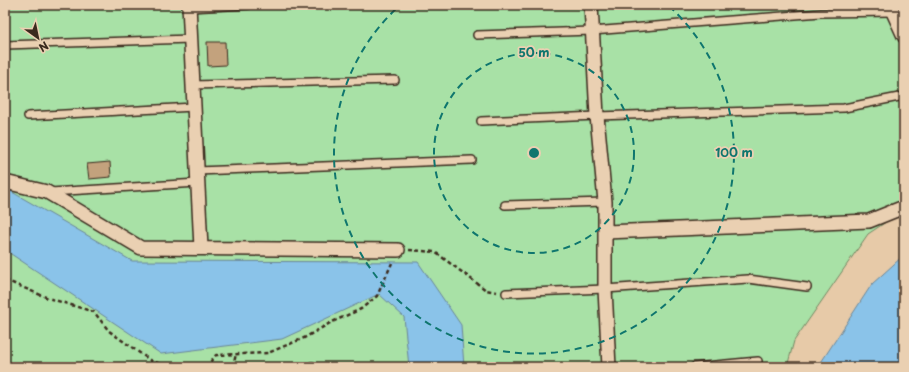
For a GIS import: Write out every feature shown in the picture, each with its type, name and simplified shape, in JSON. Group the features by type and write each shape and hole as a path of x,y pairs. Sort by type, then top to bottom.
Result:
{"street":[{"path":"591,5 597,116 605,202 609,367"},
{"path":"189,6 201,248"},
{"path":"892,9 904,36"},
{"path":"5,182 47,192 141,248 398,250"},
{"path":"606,232 869,221 904,207"}],"lane":[{"path":"189,6 248,5"},
{"path":"477,35 592,30 892,9"},
{"path":"5,45 191,39"},
{"path":"193,85 395,80"},
{"path":"481,121 844,108 904,96"},
{"path":"28,116 194,107"},
{"path":"47,192 197,177 472,160"},
{"path":"505,205 605,202"},
{"path":"506,293 606,290 748,279 807,287"},
{"path":"694,367 758,361"}],"path":[{"path":"206,367 216,355 268,352 304,338 330,323 361,309 376,296 398,250 435,252 486,290"},
{"path":"5,280 48,298 94,312 109,331 151,361 170,367"},
{"path":"233,367 236,354"}],"green space":[{"path":"5,5 904,5 904,210 868,234 794,341 787,367 5,367"}],"water":[{"path":"5,188 132,261 418,262 461,325 464,367 409,367 404,317 379,294 282,339 161,354 5,250"},
{"path":"904,255 904,367 818,367 872,284"}],"building":[{"path":"207,42 225,42 226,65 208,66"},
{"path":"110,162 111,177 89,179 87,164"}]}
